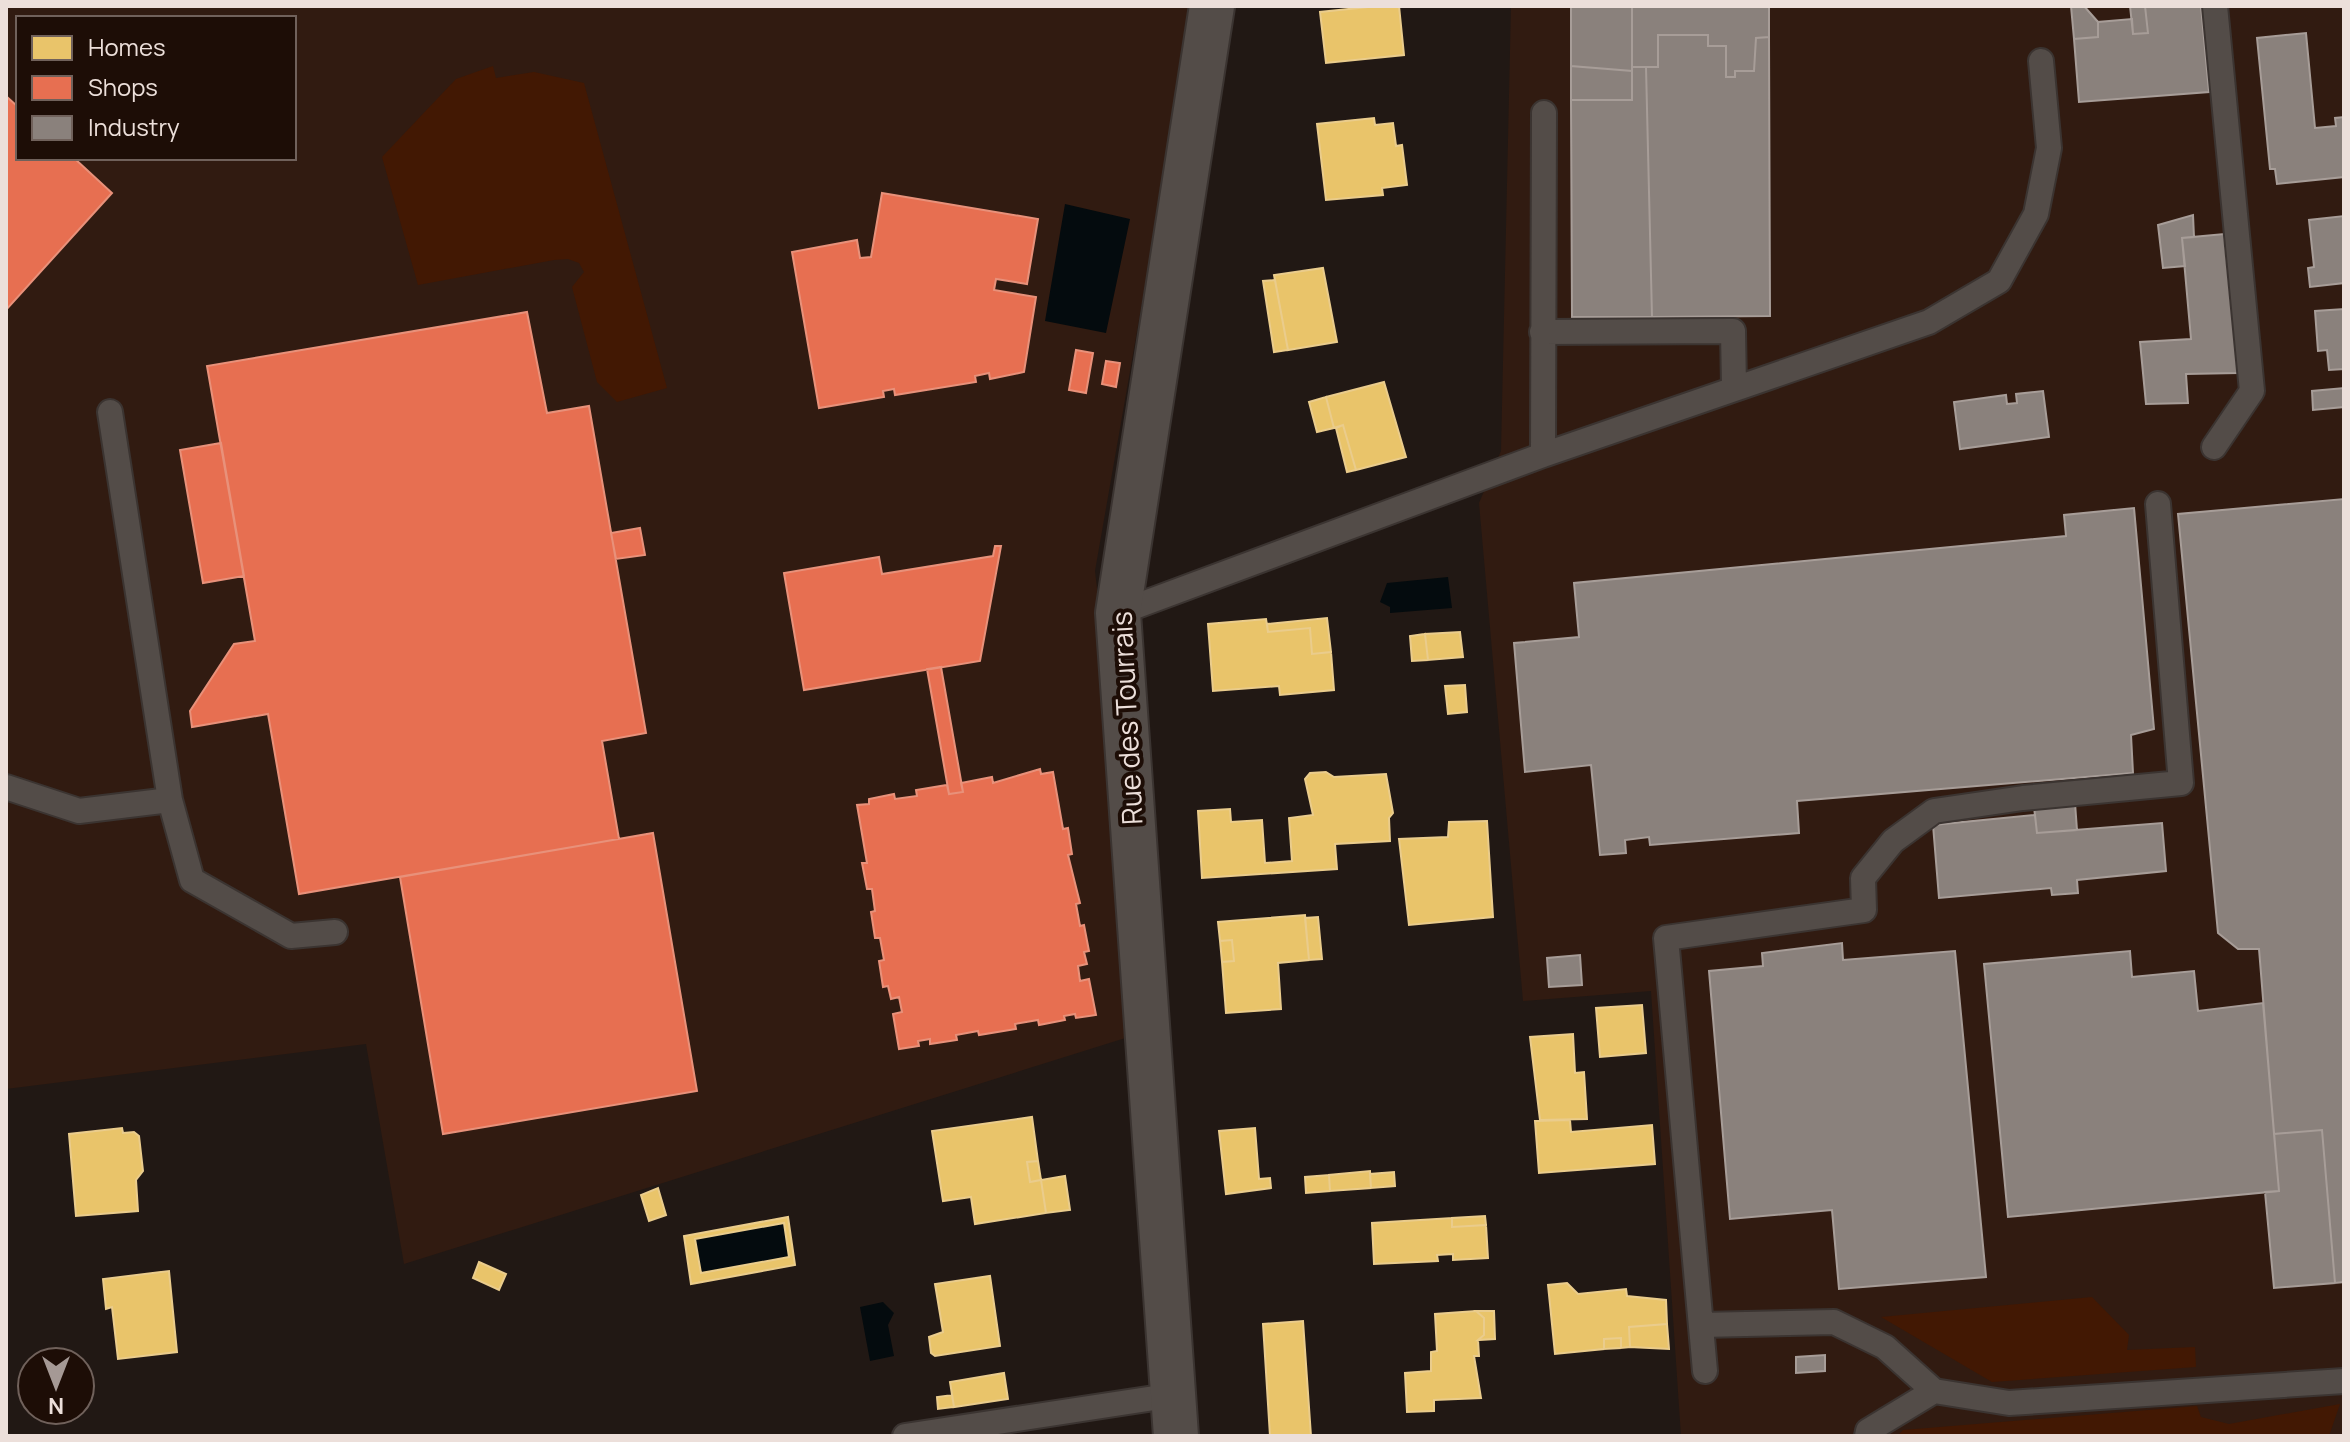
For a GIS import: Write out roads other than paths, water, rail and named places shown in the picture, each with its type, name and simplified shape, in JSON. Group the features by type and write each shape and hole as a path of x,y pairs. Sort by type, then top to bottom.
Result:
{"street":[{"name":"Rue des Tourrais","path":"1175,1415 1118,613 1212,6"}],"lane":[{"path":"2214,447 2252,391 2215,6"},
{"path":"1118,613 1543,455 1929,322 1999,281 2036,214 2049,148 2041,61"},
{"path":"1543,455 1544,113"},
{"path":"1542,332 1733,331 1734,387"},
{"path":"110,412 170,800 192,880 291,936 335,932"},
{"path":"1705,1371 1666,938 1864,910 1863,878 1893,841 1934,811 2023,798 2181,783 2158,504"},
{"path":"6,787 79,811 170,800"},
{"path":"1701,1325 1834,1322 1885,1347 1934,1391 2009,1403 2344,1381"},
{"path":"1867,1436 1868,1431 1934,1391"},
{"path":"905,1436 1175,1415"}]}
